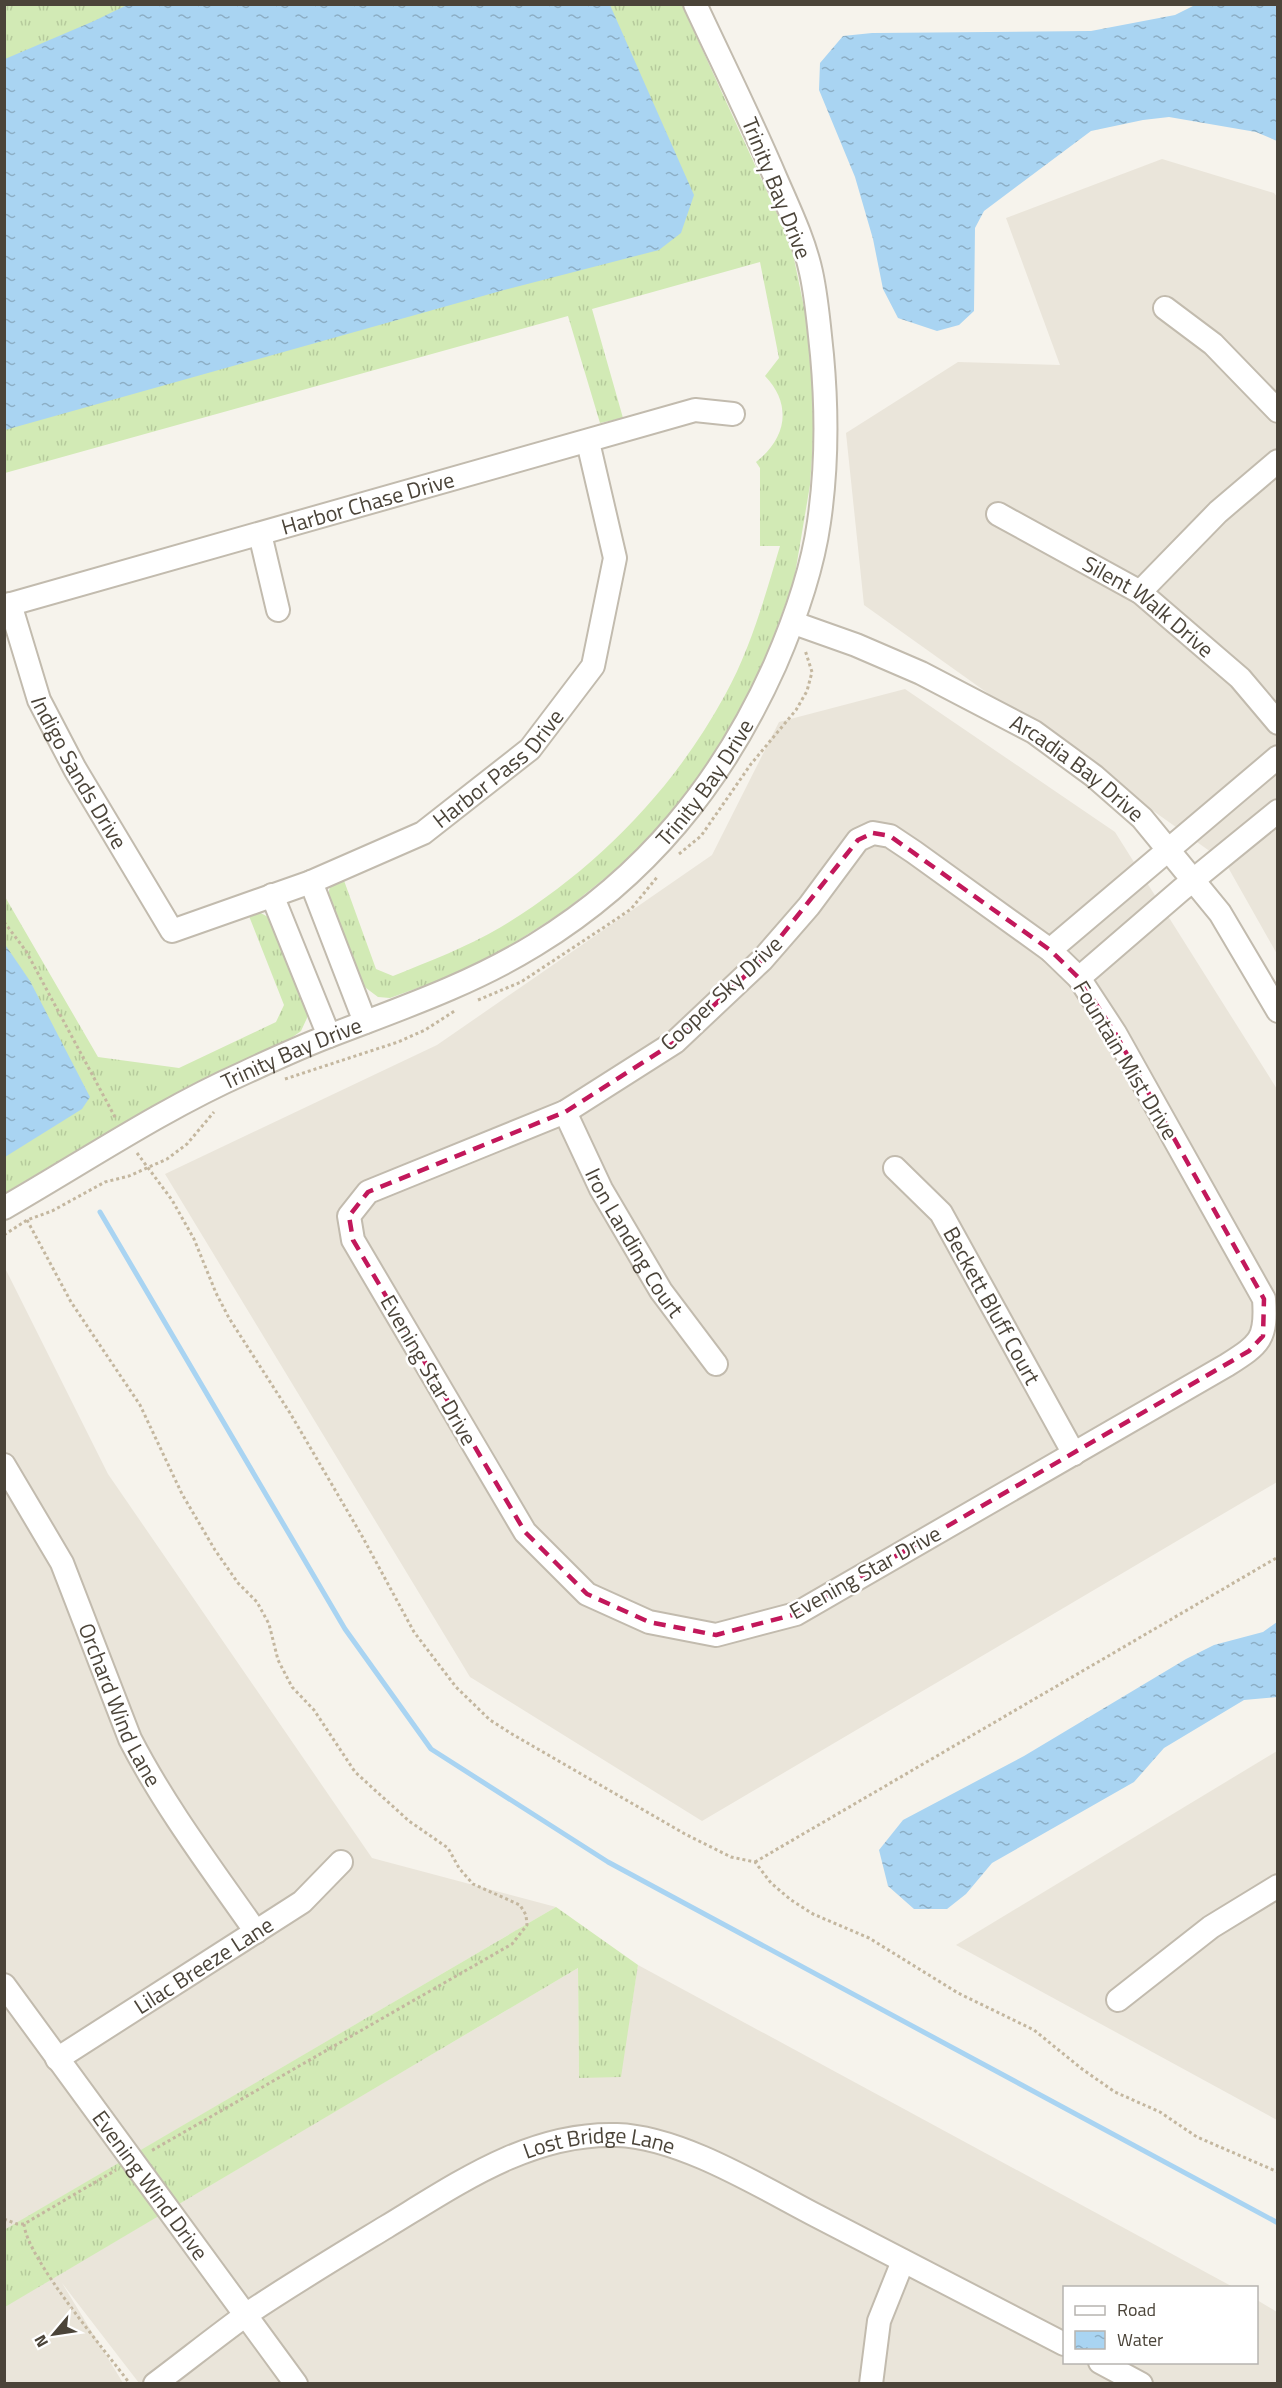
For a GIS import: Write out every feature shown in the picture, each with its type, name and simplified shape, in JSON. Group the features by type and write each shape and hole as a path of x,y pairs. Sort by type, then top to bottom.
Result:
{"street":[{"name":"Trinity Bay Drive","path":"4,1208 171,1110 239,1075 329,1036 487,973 536,944 581,914 650,855 699,798 739,738 794,623 807,577 819,521 825,447 825,391 811,271 794,221 769,161 695,4"},
{"path":"1165,308 1213,344 1278,411"},
{"name":"Harbor Chase Drive","path":"7,605 695,410 733,414"},
{"name":"Harbor Pass Drive","path":"172,931 311,882 423,833 530,749 592,666 615,558 588,441"},
{"path":"1140,592 1218,512 1278,461"},
{"name":"Silent Walk Drive","path":"998,514 1140,592 1239,678 1278,723"},
{"path":"260,534 278,610"},
{"name":"Indigo Sands Drive","path":"7,605 39,700 75,769 172,931"},
{"name":"Arcadia Bay Drive","path":"794,623 856,645 921,673 1035,732 1094,776 1134,811 1220,913 1278,1011"},
{"path":"1050,950 1278,757"},
{"path":"1078,978 1278,811"},
{"name":"Fountain Mist Drive","path":"873,833 890,836 914,852 1050,950 1078,978 1115,1033 1264,1299 1263,1335"},
{"name":"Cooper Sky Drive","path":"349,1216 368,1192 565,1112 675,1042 762,960 809,906 858,840 873,833"},
{"path":"311,882 365,1022"},
{"path":"272,896 329,1036"},
{"name":"Iron Landing Court","path":"565,1112 601,1189 655,1281 716,1364"},
{"name":"Beckett Bluff Court","path":"895,1168 941,1213 1074,1454"},
{"name":"Evening Star Drive","path":"349,1216 353,1240 525,1532 588,1594 649,1622 716,1635 796,1614 1227,1365 1249,1351 1263,1335"},
{"name":"Orchard Wind Lane","path":"4,1466 62,1563 130,1739 143,1765 159,1793 256,1932"},
{"name":"Lilac Breeze Lane","path":"57,2059 302,1902 341,1862"},
{"path":"1118,2000 1211,1927 1278,1886"},
{"name":"Evening Wind Drive","path":"4,1985 296,2384"},
{"name":"Lost Bridge Lane","path":"155,2384 247,2315 298,2281 471,2176 511,2155 551,2142 597,2136 620,2135 659,2143 693,2154 1063,2343"},
{"path":"871,2384 879,2321 903,2260"},
{"path":"1104,2364 1141,2384"}],"path":[{"path":"4,922 26,951 118,1123"},
{"path":"130,1145 149,1168 194,1239 229,1318 290,1413 362,1536 414,1632 456,1687 490,1720 685,1834 731,1857 755,1862 771,1883 790,1900 813,1914 869,1938 958,1993 1034,2030 1115,2092 1160,2112 1204,2140 1278,2172"},
{"path":"4,2219 16,2224 24,2224 512,1944 527,1925 526,1915 520,1905 473,1884 459,1868 448,1848 409,1821 376,1794 355,1772 314,1710 292,1687 278,1660 269,1624 261,1610 238,1583 182,1494 140,1405 71,1302 27,1221"},
{"path":"755,1862 1278,1557"},
{"path":"24,2224 30,2244 48,2274 130,2384"}],"highlighted area":[{"path":"873,833 890,836 1050,950 1079,978 1115,1033 1264,1299 1263,1336 1249,1351 796,1614 716,1635 649,1622 587,1594 525,1532 353,1240 349,1216 368,1192 565,1112 675,1042 762,960 858,840"}],"shaded area":[{"path":"1162,159 1274,193 1278,198 1277,954 1225,862 864,605 846,433 958,362 1060,365 1006,218"},
{"path":"905,689 1115,832 1277,1089 1277,1482 702,1821 470,1677 165,1174 437,1045 712,855 779,722"},
{"path":"4,1266 108,1474 372,1858 556,1907 5,2230"},
{"path":"1277,1751 1277,2120 956,1945"},
{"path":"638,1965 1231,2286 1063,2286 1063,2364 1258,2364 1258,2301 1277,2312 1277,2383 139,2383 62,2283 123,2383 5,2383 4,2307 578,1968 579,2077 620,2077"}],"green space":[{"path":"5,5 682,5 791,244 806,317 815,416 810,485 794,580 766,658 728,733 683,798 631,857 564,911 505,949 451,976 390,998 378,997 366,988 359,978 328,898 330,887 335,879 342,875 376,969 393,976 475,941 501,927 568,881 628,826 681,764 704,730 734,677 757,622 780,546 760,546 760,468 756,462 774,443 782,421 782,410 780,398 765,376 779,358 760,262 592,309 623,418 600,423 568,316 5,473"},
{"path":"4,895 98,1057 179,1068 276,1022 284,1005 247,911 262,914 274,923 307,1007 307,1018 301,1031 290,1039 154,1105 5,1193"},
{"path":"556,1907 638,1965 621,2077 579,2078 578,1968 5,2307 4,2230"}],"water":[{"path":"1197,4 1277,5 1277,141 1256,132 1169,117 1091,131 984,211 975,228 974,311 959,325 937,331 898,318 883,289 873,239 855,177 819,90 820,63 843,36 872,33 1091,31 1175,15"},
{"path":"127,5 610,5 694,195 681,233 659,250 504,290 5,430 5,59"},
{"path":"4,943 30,981 90,1097 82,1109 5,1157"},
{"path":"1277,1622 1277,1697 1244,1700 1164,1748 1134,1782 992,1863 966,1894 947,1909 914,1909 888,1886 879,1850 903,1820 1024,1756 1186,1659 1214,1645 1263,1632"}],"waterway":[{"path":"100,1212 345,1629 431,1749 608,1862 1278,2223"}]}
